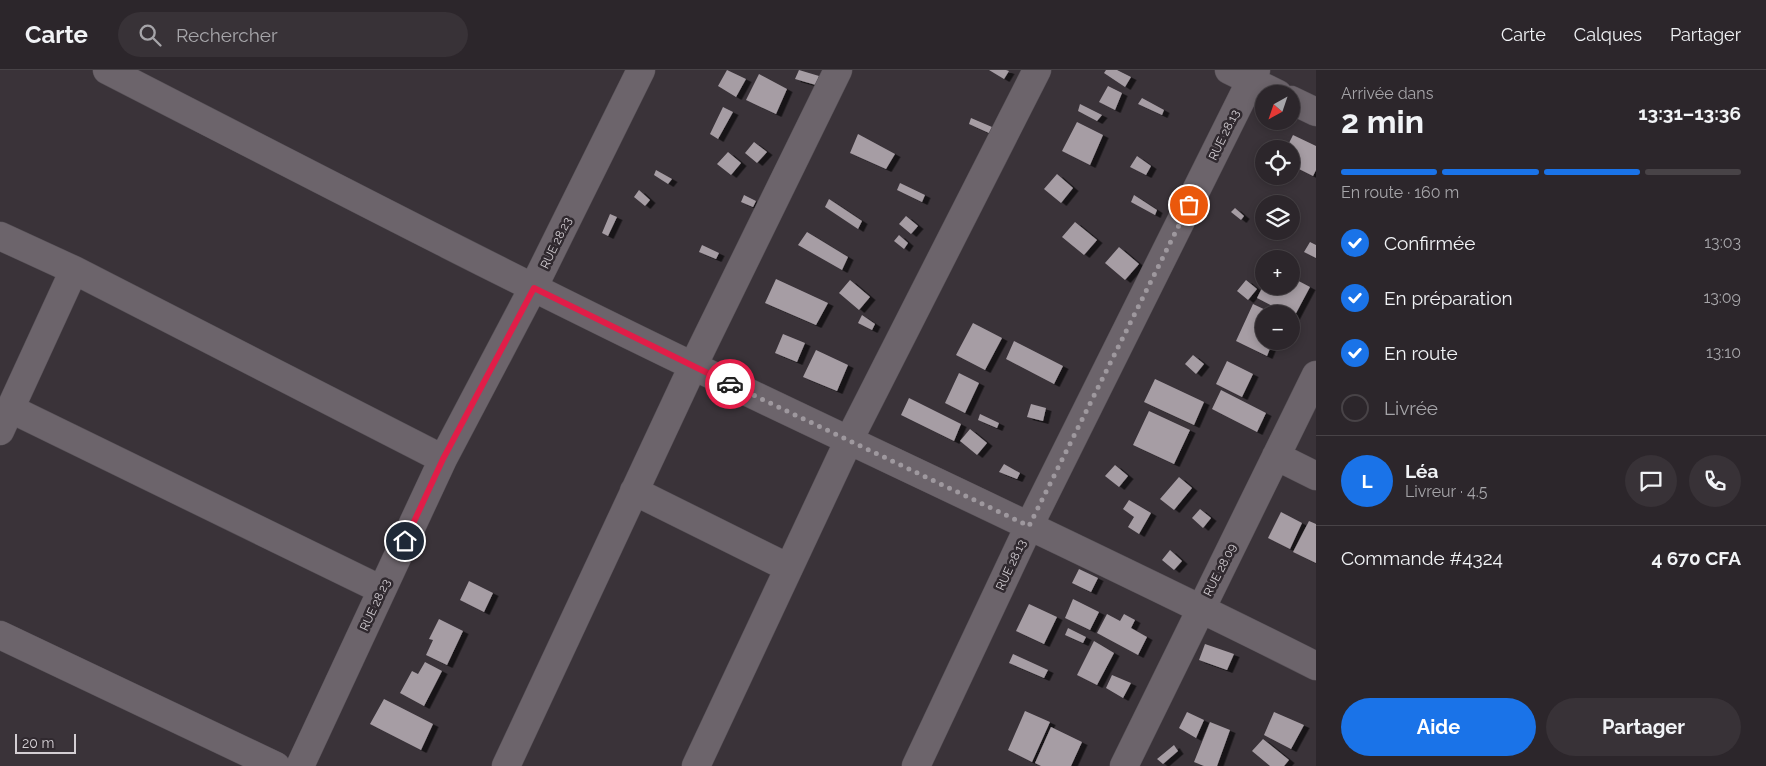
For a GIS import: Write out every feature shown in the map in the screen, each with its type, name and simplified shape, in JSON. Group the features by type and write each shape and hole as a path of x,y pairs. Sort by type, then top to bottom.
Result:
{"street":[{"path":"107,70 534,288 693,366 1201,608 1316,666"},
{"name":"RUE 28.23","path":"300,766 443,459 534,288 641,70"},
{"path":"506,766 693,366 838,70"},
{"path":"696,766 790,568 848,440 1036,70"},
{"path":"1245,74 1263,85"},
{"name":"RUE 28.13","path":"916,766 1245,74"},
{"path":"1300,104 1316,112"},
{"path":"0,236 74,270 443,459"},
{"path":"74,270 5,420 382,590"},
{"name":"RUE 28.09","path":"1125,766 1316,375"},
{"path":"1276,456 1316,476"},
{"path":"634,491 790,568"},
{"path":"0,635 276,766"}],"building":[{"path":"727,70 746,79 736,97 718,86"},
{"path":"799,70 819,76 816,85 795,79"},
{"path":"989,70 1006,70 1009,71 1004,79"},
{"path":"1106,70 1117,70 1131,77 1125,87 1104,73"},
{"path":"759,74 787,89 776,114 746,100"},
{"path":"1108,86 1122,93 1115,110 1099,102"},
{"path":"1142,98 1164,110 1162,115 1138,104"},
{"path":"1080,104 1102,115 1097,121 1078,111"},
{"path":"723,107 733,112 718,139 710,134"},
{"path":"971,118 992,127 989,133 969,124"},
{"path":"1077,122 1103,135 1090,165 1062,151"},
{"path":"858,134 895,154 886,169 850,153"},
{"path":"1293,135 1316,146 1316,170 1313,176 1300,170 1300,140 1290,140"},
{"path":"754,142 767,152 757,163 745,153"},
{"path":"728,152 741,163 731,175 717,164"},
{"path":"1137,156 1151,166 1146,175 1130,167"},
{"path":"656,170 672,179 668,184 654,175"},
{"path":"1057,174 1073,188 1061,203 1044,189"},
{"path":"900,183 925,195 922,202 897,190"},
{"path":"639,190 650,200 645,206 634,197"},
{"path":"744,195 756,201 753,207 741,202"},
{"path":"1134,195 1157,210 1155,215 1131,202"},
{"path":"829,199 862,221 858,229 825,207"},
{"path":"1235,208 1244,216 1241,220 1231,212"},
{"path":"610,214 617,217 608,236 602,233"},
{"path":"906,216 918,226 911,234 899,224"},
{"path":"1075,222 1097,240 1084,255 1062,237"},
{"path":"807,232 848,257 842,270 798,245"},
{"path":"899,235 908,243 904,249 894,241"},
{"path":"1310,242 1316,245 1316,258 1304,252"},
{"path":"702,245 719,253 716,259 699,252"},
{"path":"1119,247 1139,264 1125,280 1105,263"},
{"path":"776,279 828,303 816,325 765,303"},
{"path":"850,280 870,297 859,310 839,293"},
{"path":"1246,280 1255,287 1255,291 1248,300 1237,291"},
{"path":"1300,282 1310,287 1300,306 1271,305 1257,298 1258,295 1300,295"},
{"path":"1253,304 1255,305 1255,350 1269,350 1267,356 1236,341"},
{"path":"862,315 875,324 872,330 858,323"},
{"path":"973,323 1002,338 985,370 956,355"},
{"path":"783,334 805,343 797,362 775,353"},
{"path":"1014,341 1063,366 1054,384 1006,359"},
{"path":"816,350 848,365 837,391 803,377"},
{"path":"1193,355 1204,364 1196,374 1185,364"},
{"path":"1227,361 1253,374 1242,397 1216,384"},
{"path":"959,373 979,383 965,413 945,403"},
{"path":"1155,379 1204,402 1194,425 1144,402"},
{"path":"1221,390 1266,413 1257,432 1212,409"},
{"path":"909,398 961,424 954,441 901,415"},
{"path":"1031,404 1046,408 1043,421 1027,417"},
{"path":"1149,411 1190,430 1174,464 1133,445"},
{"path":"980,414 999,423 997,428 978,420"},
{"path":"970,429 987,443 977,455 960,441"},
{"path":"1004,464 1020,473 1017,479 999,472"},
{"path":"1115,465 1128,476 1119,487 1105,476"},
{"path":"1179,477 1192,488 1174,510 1160,499"},
{"path":"1129,500 1151,513 1139,534 1128,527 1134,517 1123,509"},
{"path":"1200,509 1211,518 1203,528 1192,518"},
{"path":"1281,512 1302,523 1290,549 1268,538"},
{"path":"1309,521 1316,524 1316,563 1293,552"},
{"path":"1170,550 1182,561 1174,570 1162,560"},
{"path":"1079,569 1098,578 1091,592 1072,583"},
{"path":"469,581 493,593 484,612 460,600"},
{"path":"1073,599 1099,612 1090,630 1065,618"},
{"path":"1029,604 1057,617 1044,644 1016,631"},
{"path":"1107,614 1120,621 1124,614 1135,620 1131,628 1147,637 1138,655 1097,633"},
{"path":"439,619 463,631 447,665 426,655 433,640 429,639"},
{"path":"1068,628 1086,637 1083,643 1065,635"},
{"path":"1094,641 1114,653 1097,685 1077,675"},
{"path":"1205,644 1234,654 1227,670 1199,660"},
{"path":"1013,654 1048,670 1044,678 1009,663"},
{"path":"425,662 442,671 424,706 400,693 412,671 418,674"},
{"path":"1112,675 1131,683 1123,698 1106,688"},
{"path":"384,699 433,724 421,750 370,724"},
{"path":"1025,711 1050,722 1032,762 1008,750"},
{"path":"1187,712 1204,720 1196,738 1179,728"},
{"path":"1274,712 1304,725 1291,749 1264,735"},
{"path":"1210,722 1230,730 1217,766 1204,766 1194,762"},
{"path":"1051,727 1082,742 1071,766 1041,766 1035,763"},
{"path":"1263,739 1289,760 1284,766 1270,766 1252,751"},
{"path":"1174,745 1178,751 1163,764 1157,759"}],"way so far":[{"path":"730,384 1029,526 1189,205"}],"route":[{"path":"405,541 443,459 534,288 730,384"}]}
